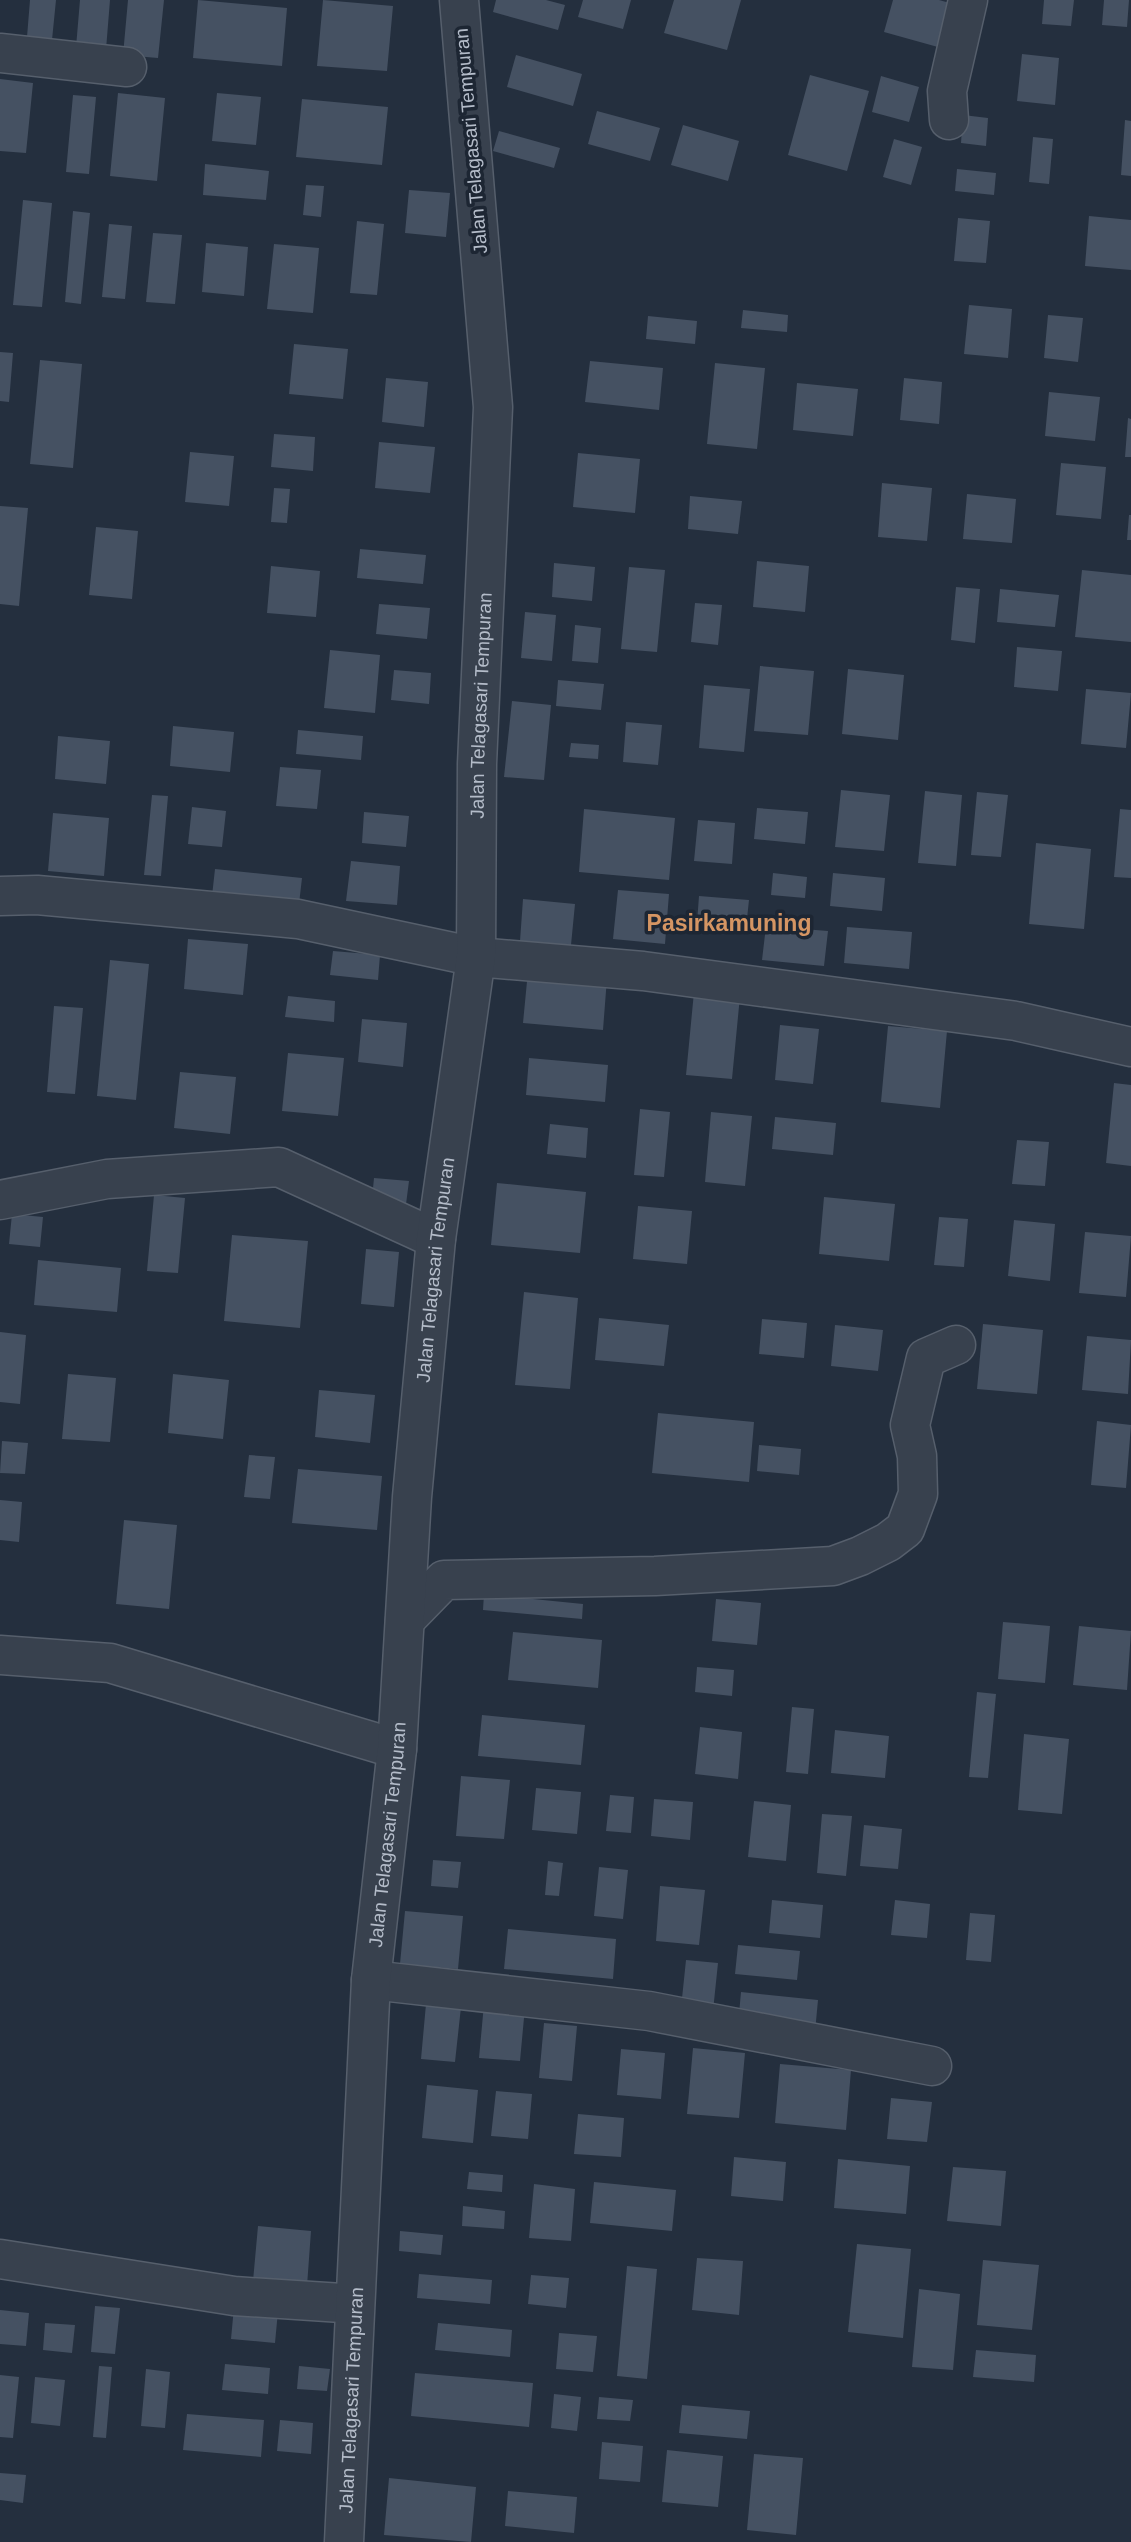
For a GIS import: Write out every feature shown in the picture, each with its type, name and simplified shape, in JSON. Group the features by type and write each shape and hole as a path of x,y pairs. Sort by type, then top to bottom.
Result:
{"street":[{"name":"Jalan Telagasari Tempuran","path":"344,2542 372,1980 397,1749 412,1497 436,1239 476,957 477,764 493,407 459,0"},
{"path":"949,120 947,91 968,0"},
{"path":"0,53 127,67"},
{"path":"0,896 37,895 298,919 476,957 643,971 1016,1021 1131,1046"},
{"path":"0,1200 107,1180 279,1167 436,1239"},
{"path":"405,1620 444,1580 655,1576 833,1566 888,1542 905,1529 918,1493 917,1456 910,1425 926,1358 956,1345"},
{"path":"0,1655 110,1663 397,1749"},
{"path":"372,1980 649,2011 932,2066"},
{"path":"0,2259 234,2296 342,2303"}],"building":[{"path":"30,0 56,0 52,40 27,37"},
{"path":"80,0 110,0 105,62 75,59"},
{"path":"128,0 164,0 158,58 123,55"},
{"path":"198,0 287,8 282,66 193,58"},
{"path":"323,0 393,6 387,71 317,66"},
{"path":"496,0 546,0 565,5 558,30 493,12"},
{"path":"583,0 631,0 623,29 578,17"},
{"path":"674,0 741,0 727,50 664,33"},
{"path":"893,0 939,0 957,5 945,49 884,32"},
{"path":"1044,0 1074,0 1071,26 1042,24"},
{"path":"1104,0 1129,0 1127,27 1102,25"},
{"path":"1022,54 1059,58 1055,105 1017,101"},
{"path":"516,55 582,74 573,106 507,87"},
{"path":"810,75 869,91 847,171 788,155"},
{"path":"881,76 919,87 909,122 872,112"},
{"path":"0,79 33,83 26,153 0,151"},
{"path":"118,93 165,98 157,181 110,176"},
{"path":"217,93 261,97 256,145 212,141"},
{"path":"73,95 96,97 89,174 66,172"},
{"path":"302,99 388,107 382,165 296,157"},
{"path":"597,111 660,128 650,161 588,144"},
{"path":"963,115 988,118 986,146 961,143"},
{"path":"1125,120 1131,121 1131,176 1121,175"},
{"path":"683,125 739,141 728,181 671,165"},
{"path":"499,131 560,148 554,168 493,151"},
{"path":"1033,137 1053,139 1049,184 1029,182"},
{"path":"894,139 922,147 911,185 883,177"},
{"path":"205,164 269,171 266,200 203,195"},
{"path":"957,169 996,173 994,195 955,191"},
{"path":"306,185 324,186 321,217 303,215"},
{"path":"409,190 450,193 446,237 405,233"},
{"path":"23,200 52,203 42,307 13,305"},
{"path":"73,211 90,213 81,304 65,302"},
{"path":"1089,216 1131,220 1131,270 1085,266"},
{"path":"958,218 990,221 986,263 954,261"},
{"path":"357,221 384,224 377,295 350,293"},
{"path":"109,224 132,226 125,299 102,297"},
{"path":"153,233 182,235 175,304 146,302"},
{"path":"206,243 248,247 244,296 202,292"},
{"path":"274,244 319,248 313,313 267,309"},
{"path":"969,305 1012,309 1008,358 964,354"},
{"path":"743,310 788,315 787,332 741,328"},
{"path":"1048,315 1083,318 1078,362 1044,358"},
{"path":"648,316 697,321 695,344 646,339"},
{"path":"294,344 348,349 343,399 289,394"},
{"path":"0,352 13,353 9,402 0,401"},
{"path":"40,360 82,364 73,468 30,464"},
{"path":"590,361 663,368 659,410 585,402"},
{"path":"715,363 765,368 757,449 707,444"},
{"path":"386,378 428,382 424,427 382,422"},
{"path":"904,378 942,382 939,424 900,420"},
{"path":"797,383 858,389 853,436 793,430"},
{"path":"1049,392 1100,397 1095,441 1045,436"},
{"path":"1128,418 1131,419 1131,457 1125,457"},
{"path":"274,434 315,437 313,471 271,467"},
{"path":"379,442 435,447 430,493 375,488"},
{"path":"190,452 234,456 229,506 185,502"},
{"path":"578,453 640,459 635,513 573,507"},
{"path":"1061,463 1106,467 1101,519 1056,515"},
{"path":"882,483 932,488 927,541 878,537"},
{"path":"274,488 290,489 287,523 271,522"},
{"path":"967,494 1016,499 1012,543 963,539"},
{"path":"690,496 742,501 738,534 688,529"},
{"path":"0,506 28,508 19,606 0,604"},
{"path":"1129,515 1131,540 1127,540"},
{"path":"96,527 138,531 132,599 89,595"},
{"path":"360,549 426,555 423,584 357,578"},
{"path":"757,561 809,566 805,612 753,607"},
{"path":"554,563 595,567 592,601 552,597"},
{"path":"271,566 320,571 316,617 267,613"},
{"path":"629,567 665,570 657,652 621,649"},
{"path":"1082,570 1131,575 1131,642 1075,637"},
{"path":"956,587 980,589 975,643 951,640"},
{"path":"1000,589 1059,595 1055,627 997,622"},
{"path":"695,603 722,605 718,645 691,642"},
{"path":"379,604 430,608 427,639 376,634"},
{"path":"525,612 556,615 552,661 521,658"},
{"path":"575,625 601,628 598,663 572,661"},
{"path":"1017,647 1062,651 1058,691 1014,687"},
{"path":"330,650 380,655 375,713 324,708"},
{"path":"760,666 814,671 808,735 754,731"},
{"path":"848,669 904,675 898,740 842,734"},
{"path":"394,670 431,673 429,704 391,700"},
{"path":"558,680 604,684 601,710 556,706"},
{"path":"704,685 750,689 744,752 699,748"},
{"path":"1086,689 1131,693 1126,748 1081,744"},
{"path":"512,701 551,705 544,780 504,777"},
{"path":"626,722 662,725 658,765 623,762"},
{"path":"173,726 234,732 230,772 170,766"},
{"path":"298,730 363,736 361,760 296,754"},
{"path":"58,736 110,741 106,784 55,779"},
{"path":"571,743 599,745 598,759 569,757"},
{"path":"280,767 321,770 317,809 276,806"},
{"path":"841,790 890,795 884,851 835,847"},
{"path":"925,791 962,795 956,866 918,863"},
{"path":"977,792 1008,795 1001,857 971,855"},
{"path":"152,795 168,796 161,876 144,875"},
{"path":"192,807 226,811 222,847 188,844"},
{"path":"757,808 808,812 805,844 754,839"},
{"path":"584,809 675,818 669,880 579,872"},
{"path":"1120,809 1131,810 1131,878 1114,877"},
{"path":"364,812 409,816 406,847 362,843"},
{"path":"53,813 109,818 104,876 48,871"},
{"path":"698,820 735,823 732,864 694,861"},
{"path":"1036,843 1091,849 1084,929 1029,924"},
{"path":"351,861 400,866 397,905 346,901"},
{"path":"215,869 302,878 299,904 212,896"},
{"path":"773,873 807,877 805,898 771,895"},
{"path":"833,873 885,878 882,911 830,906"},
{"path":"618,890 669,894 665,944 613,939"},
{"path":"699,896 749,900 746,928 697,923"},
{"path":"523,899 575,904 571,945 520,941"},
{"path":"766,926 828,931 824,966 762,960"},
{"path":"847,927 912,932 909,969 844,963"},
{"path":"188,939 248,944 243,995 184,989"},
{"path":"333,951 380,955 378,980 330,975"},
{"path":"110,960 149,964 136,1100 97,1096"},
{"path":"528,971 607,978 603,1030 523,1023"},
{"path":"694,992 740,996 732,1079 686,1075"},
{"path":"288,996 335,1001 334,1022 285,1017"},
{"path":"54,1006 83,1008 75,1094 47,1092"},
{"path":"362,1019 407,1023 403,1067 358,1062"},
{"path":"780,1025 819,1029 813,1084 775,1080"},
{"path":"888,1026 947,1031 940,1108 881,1102"},
{"path":"288,1053 344,1058 338,1116 282,1111"},
{"path":"529,1058 608,1065 605,1102 526,1095"},
{"path":"180,1072 236,1077 230,1134 174,1128"},
{"path":"1114,1083 1131,1085 1131,1166 1106,1163"},
{"path":"640,1109 670,1112 664,1177 634,1175"},
{"path":"711,1112 752,1116 745,1186 705,1182"},
{"path":"775,1117 836,1123 833,1155 772,1149"},
{"path":"550,1124 588,1128 586,1158 547,1154"},
{"path":"1017,1140 1049,1142 1045,1186 1012,1184"},
{"path":"374,1178 409,1181 405,1212 371,1209"},
{"path":"497,1183 586,1192 580,1253 491,1245"},
{"path":"154,1195 185,1198 178,1273 147,1271"},
{"path":"824,1197 895,1204 889,1261 819,1254"},
{"path":"638,1206 692,1211 687,1264 633,1259"},
{"path":"12,1214 43,1217 40,1247 9,1244"},
{"path":"939,1217 968,1219 964,1267 934,1265"},
{"path":"1014,1220 1055,1224 1050,1281 1008,1276"},
{"path":"1085,1232 1131,1236 1126,1297 1079,1293"},
{"path":"232,1235 308,1241 300,1328 224,1321"},
{"path":"366,1249 399,1252 394,1307 361,1304"},
{"path":"38,1260 121,1268 117,1312 34,1305"},
{"path":"524,1292 578,1298 570,1389 515,1385"},
{"path":"599,1318 669,1325 664,1366 595,1360"},
{"path":"762,1319 807,1323 804,1358 759,1354"},
{"path":"983,1324 1043,1330 1037,1394 977,1389"},
{"path":"835,1325 883,1330 878,1371 831,1366"},
{"path":"0,1332 26,1335 20,1404 0,1402"},
{"path":"1087,1336 1131,1340 1128,1394 1082,1390"},
{"path":"68,1374 116,1378 110,1442 62,1439"},
{"path":"173,1374 229,1380 223,1439 168,1433"},
{"path":"319,1390 375,1395 370,1443 315,1437"},
{"path":"658,1413 754,1422 749,1482 652,1473"},
{"path":"1097,1421 1131,1425 1126,1488 1091,1485"},
{"path":"2,1441 28,1443 25,1474 0,1473"},
{"path":"759,1445 801,1449 799,1475 757,1471"},
{"path":"249,1455 275,1457 270,1499 244,1497"},
{"path":"298,1469 382,1476 377,1530 292,1523"},
{"path":"0,1500 22,1502 19,1542 0,1540"},
{"path":"124,1520 177,1525 169,1609 116,1604"},
{"path":"484,1594 583,1604 582,1619 483,1610"},
{"path":"716,1599 761,1603 757,1645 712,1641"},
{"path":"1003,1622 1050,1626 1045,1683 998,1679"},
{"path":"1079,1626 1131,1631 1127,1690 1073,1685"},
{"path":"513,1632 602,1640 598,1688 508,1680"},
{"path":"697,1667 734,1670 732,1696 695,1692"},
{"path":"977,1692 996,1694 988,1778 969,1777"},
{"path":"792,1707 814,1709 808,1774 786,1772"},
{"path":"482,1715 585,1725 581,1765 478,1756"},
{"path":"700,1727 742,1732 738,1779 695,1774"},
{"path":"835,1730 889,1736 885,1778 831,1773"},
{"path":"1024,1734 1069,1739 1062,1814 1018,1810"},
{"path":"461,1776 510,1780 504,1839 456,1836"},
{"path":"536,1788 581,1792 577,1834 532,1830"},
{"path":"610,1795 634,1797 631,1833 606,1831"},
{"path":"654,1799 693,1802 690,1840 651,1836"},
{"path":"754,1801 791,1805 786,1861 748,1857"},
{"path":"822,1814 852,1816 846,1876 817,1873"},
{"path":"864,1825 902,1829 898,1869 860,1866"},
{"path":"433,1860 461,1862 458,1888 431,1886"},
{"path":"548,1861 563,1863 559,1896 545,1895"},
{"path":"599,1867 628,1870 623,1919 594,1916"},
{"path":"660,1886 705,1890 699,1945 656,1941"},
{"path":"772,1900 823,1905 820,1938 769,1933"},
{"path":"895,1900 930,1904 927,1938 891,1935"},
{"path":"405,1911 463,1916 458,1969 400,1964"},
{"path":"970,1913 995,1915 991,1962 966,1960"},
{"path":"508,1929 616,1939 613,1979 504,1969"},
{"path":"738,1945 800,1951 797,1980 735,1974"},
{"path":"686,1960 718,1963 713,2011 681,2008"},
{"path":"741,1992 818,2000 815,2032 738,2025"},
{"path":"426,2004 461,2007 455,2062 421,2059"},
{"path":"484,2004 525,2007 520,2061 479,2058"},
{"path":"544,2023 577,2026 572,2081 539,2078"},
{"path":"693,2048 745,2053 739,2118 687,2114"},
{"path":"621,2049 665,2053 661,2099 617,2095"},
{"path":"780,2064 851,2070 846,2130 775,2123"},
{"path":"427,2085 478,2090 473,2143 422,2138"},
{"path":"496,2091 532,2094 528,2139 491,2136"},
{"path":"891,2098 932,2102 927,2142 887,2139"},
{"path":"578,2114 624,2118 621,2157 574,2154"},
{"path":"734,2157 786,2162 783,2201 731,2196"},
{"path":"838,2159 910,2166 906,2214 834,2208"},
{"path":"953,2167 1006,2171 1001,2226 947,2221"},
{"path":"469,2172 503,2175 502,2192 467,2189"},
{"path":"594,2182 676,2190 672,2231 590,2223"},
{"path":"534,2184 575,2189 571,2241 529,2238"},
{"path":"463,2206 505,2211 504,2229 462,2226"},
{"path":"258,2226 311,2231 307,2286 253,2281"},
{"path":"400,2231 443,2235 441,2255 399,2251"},
{"path":"857,2244 911,2249 903,2338 848,2332"},
{"path":"697,2258 743,2261 739,2315 692,2310"},
{"path":"983,2260 1039,2265 1032,2330 977,2325"},
{"path":"627,2266 657,2269 647,2379 617,2376"},
{"path":"419,2274 492,2280 490,2304 417,2298"},
{"path":"531,2275 569,2278 566,2308 528,2304"},
{"path":"919,2289 960,2294 953,2370 912,2367"},
{"path":"95,2306 120,2308 115,2354 91,2352"},
{"path":"234,2307 278,2311 275,2343 231,2339"},
{"path":"0,2310 29,2313 26,2346 0,2344"},
{"path":"45,2323 75,2325 72,2353 43,2350"},
{"path":"438,2323 512,2330 510,2357 435,2350"},
{"path":"559,2333 597,2336 593,2372 556,2369"},
{"path":"976,2350 1036,2355 1034,2382 973,2377"},
{"path":"225,2364 270,2368 268,2394 222,2390"},
{"path":"99,2366 112,2367 106,2438 93,2437"},
{"path":"299,2366 330,2369 327,2391 297,2389"},
{"path":"146,2369 170,2372 165,2428 141,2426"},
{"path":"415,2373 533,2383 529,2427 411,2416"},
{"path":"0,2375 19,2377 13,2438 0,2437"},
{"path":"35,2377 65,2380 60,2426 31,2423"},
{"path":"554,2394 581,2397 577,2431 551,2428"},
{"path":"599,2397 633,2400 630,2421 597,2419"},
{"path":"682,2405 750,2411 747,2439 679,2433"},
{"path":"187,2414 264,2420 261,2457 183,2450"},
{"path":"280,2420 313,2423 311,2454 277,2451"},
{"path":"602,2442 643,2446 640,2482 599,2479"},
{"path":"667,2450 723,2456 718,2507 662,2502"},
{"path":"754,2454 803,2458 796,2535 747,2530"},
{"path":"0,2473 26,2475 23,2503 0,2500"},
{"path":"389,2478 476,2487 471,2542 384,2535"},
{"path":"508,2491 577,2497 574,2533 505,2526"}],"district":[{"name":"Pasirkamuning","path":"729,923"}]}
